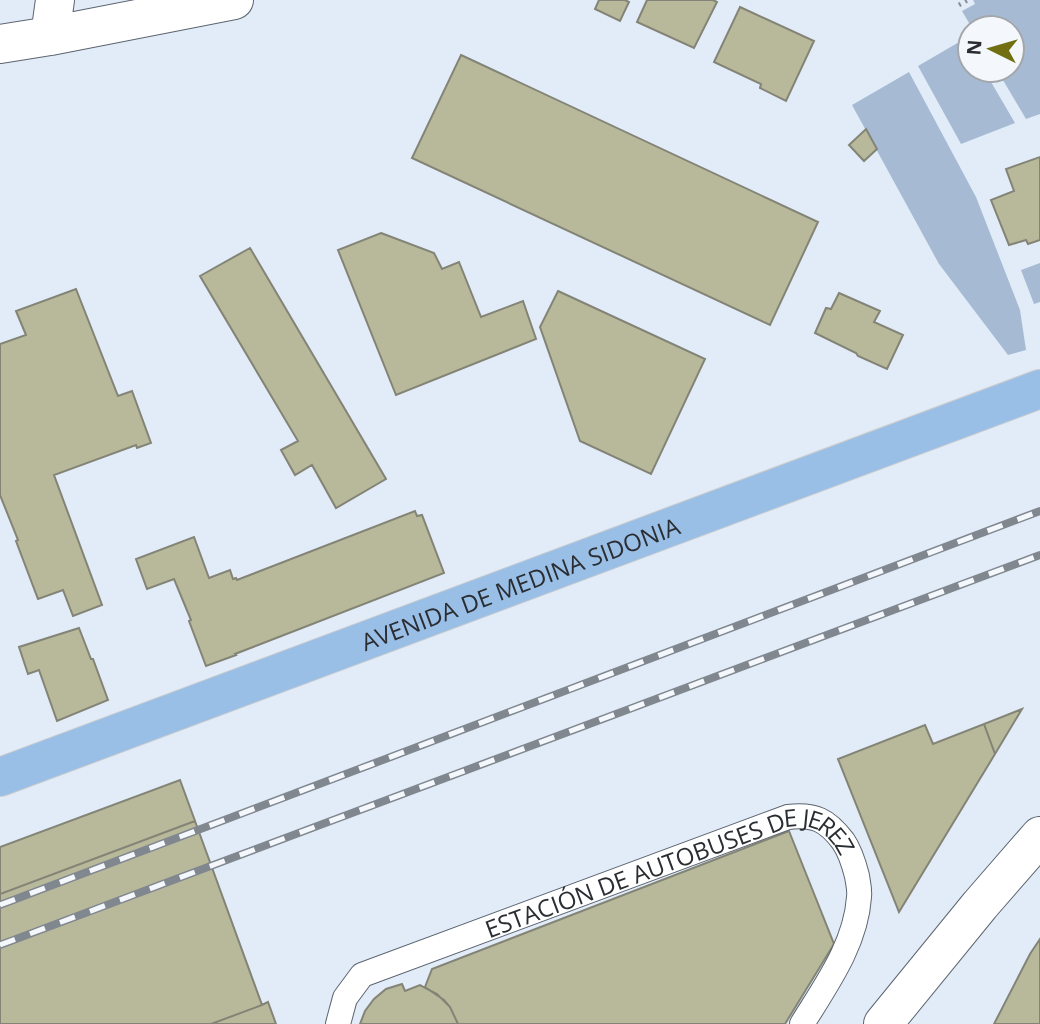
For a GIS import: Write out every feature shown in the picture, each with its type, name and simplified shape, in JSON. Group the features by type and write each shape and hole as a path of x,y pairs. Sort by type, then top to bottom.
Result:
{"main road":[{"name":"AVENIDA DE MEDINA SIDONIA","path":"0,777 1040,389"}],"street":[{"path":"0,44 52,18 214,2"},
{"path":"883,1024 1040,836"}],"lane":[{"name":"ESTACIÓN DE AUTOBUSES DE JEREZ","path":"338,1024 345,998 362,975 788,817 802,816 816,817 833,828 848,847 860,895 855,925 844,954 802,1024"}],"path":[{"path":"958,5 968,0"}],"shaded area":[{"path":"973,0 1040,0 1040,114 1026,119 1005,84 1026,84 1026,14 964,14 962,11 975,4"},
{"path":"956,44 956,84 992,84 1015,123 961,144 918,66"},
{"path":"909,72 976,197 1020,310 1026,350 1008,355 939,264 852,105"},
{"path":"1040,263 1040,302 1034,304 1021,270"}],"building":[{"path":"599,0 629,2 620,21 595,9"},
{"path":"647,0 717,2 694,48 637,22"},
{"path":"740,7 814,41 786,101 760,88 761,84 714,62"},
{"path":"461,55 818,222 770,325 412,158"},
{"path":"866,129 877,149 864,161 849,145"},
{"path":"1040,157 1040,240 1028,244 1026,240 1009,245 991,200 1014,191 1006,169"},
{"path":"381,233 434,253 442,269 459,262 481,317 523,301 536,339 396,395 338,250"},
{"path":"250,248 386,479 336,508 312,465 295,475 281,450 298,441 200,276"},
{"path":"76,289 118,396 132,391 151,443 137,448 136,445 54,475 102,605 73,616 63,590 38,599 0,495 0,344 26,335 16,311"},
{"path":"558,291 705,359 651,474 580,441 540,327"},
{"path":"839,293 880,311 874,322 903,335 887,369 815,333 826,308 831,309"},
{"path":"415,511 417,516 422,515 444,573 206,666 174,579 147,589 136,559 194,537 209,578 230,570 233,579 237,580"},
{"path":"79,628 108,700 57,721 39,670 28,674 19,647"},
{"path":"1022,709 995,754 984,724"},
{"path":"984,724 995,754 899,912 838,759 925,725 933,744"},
{"path":"180,780 195,821 0,894 0,847"},
{"path":"195,821 262,1005 211,1024 0,1024 0,894"},
{"path":"789,831 834,944 785,1024 458,1024 444,1000 425,987 432,969"},
{"path":"1040,939 1040,1024 994,1024 1030,954"},
{"path":"402,984 405,991 420,985 437,994 450,1007 458,1024 360,1024 374,999 386,989"},
{"path":"268,1002 276,1024 211,1024 262,1005"}],"railway":[{"path":"0,905 1040,511"},
{"path":"0,945 1040,555"}]}
